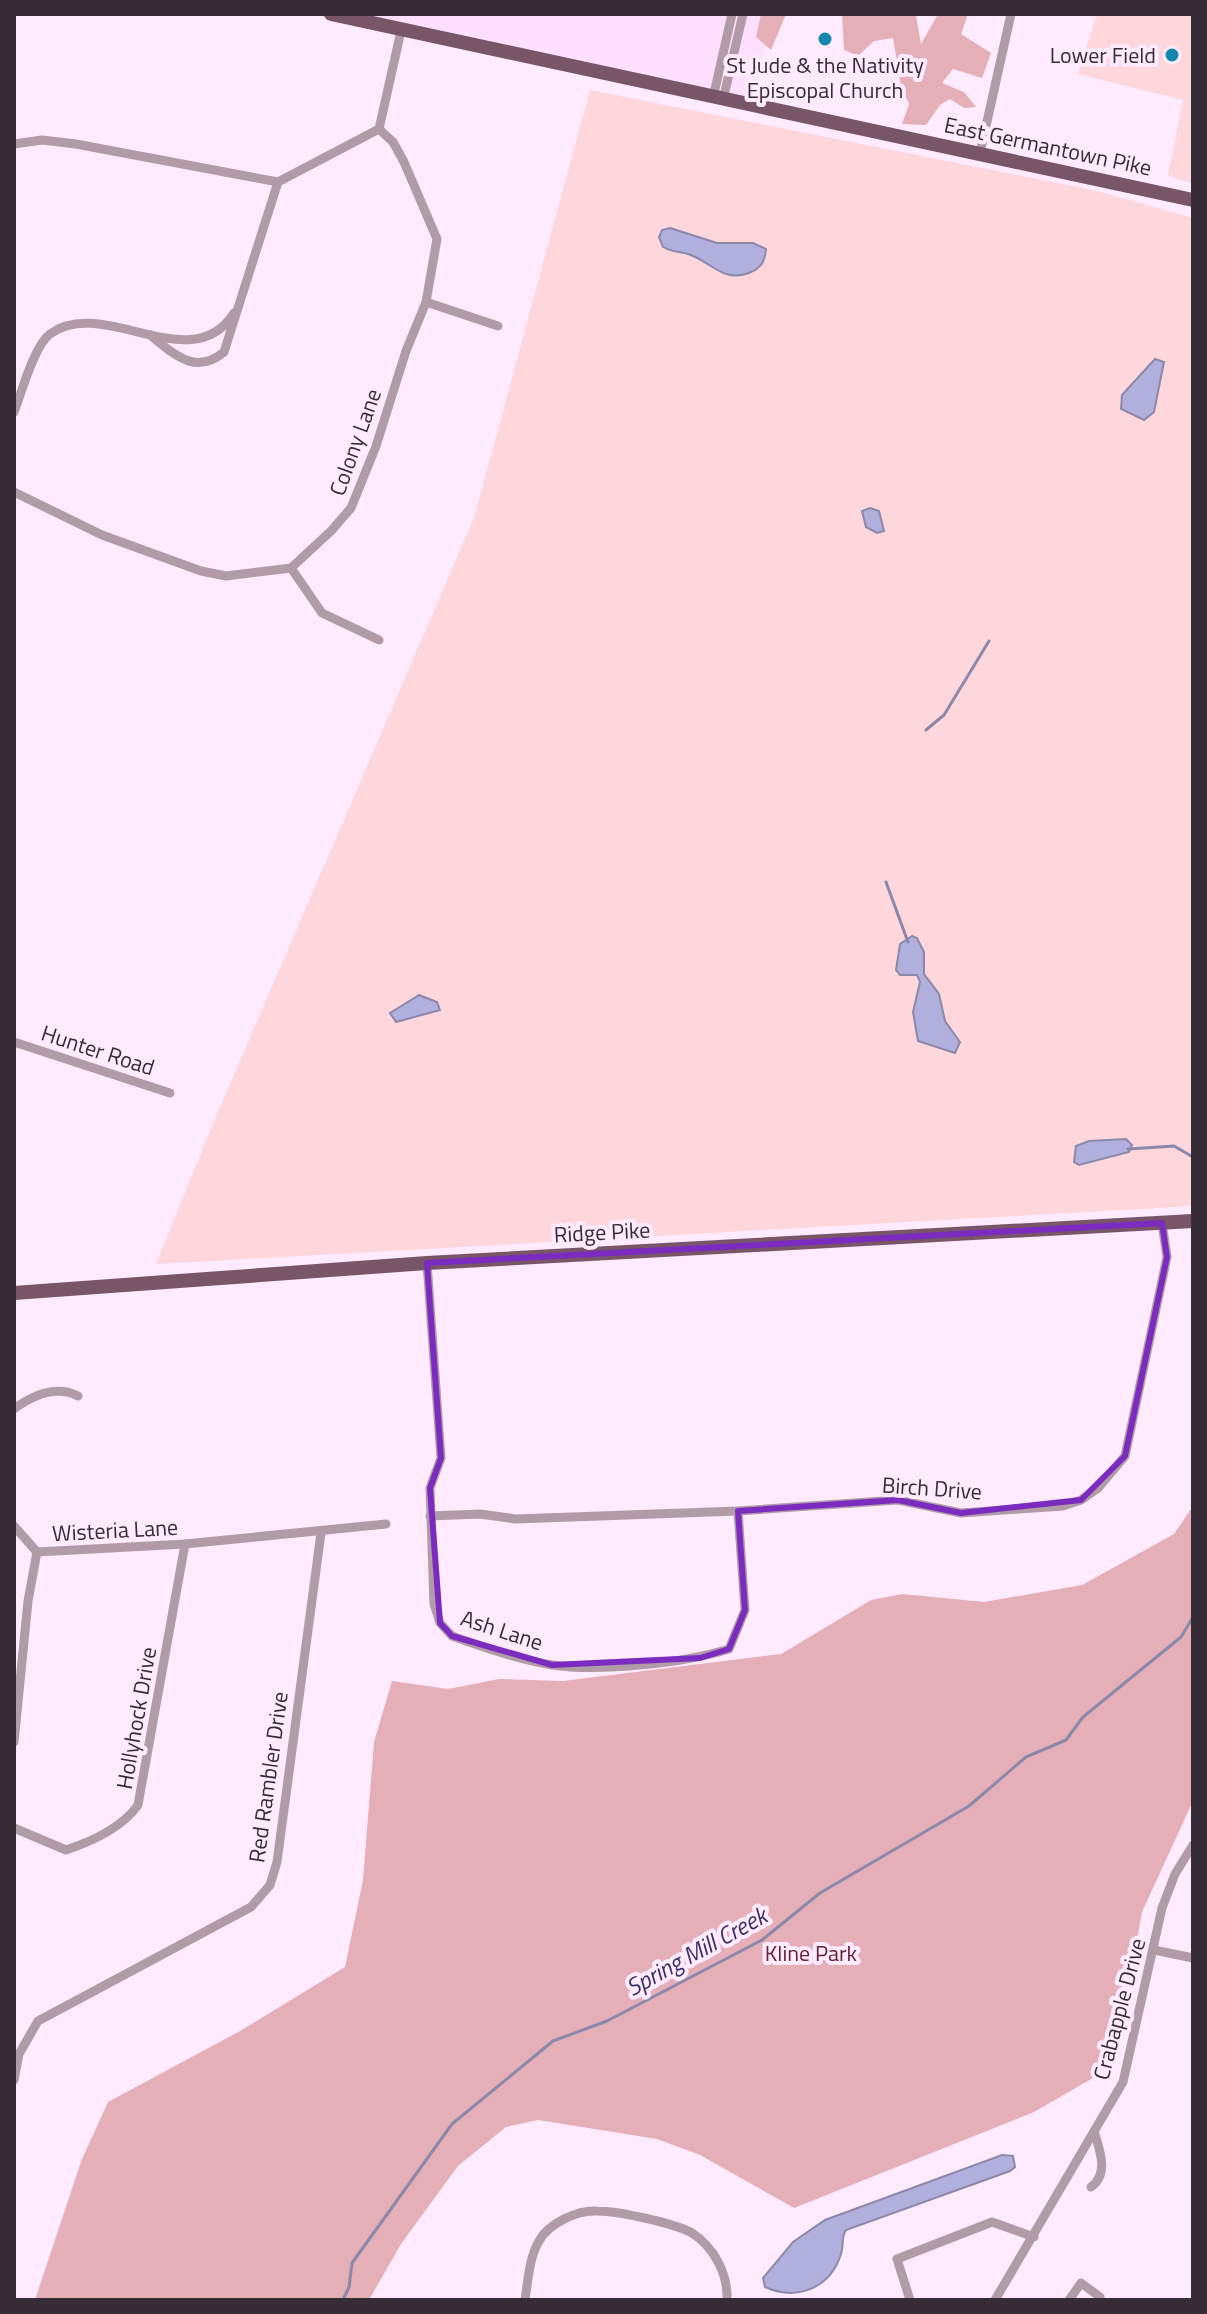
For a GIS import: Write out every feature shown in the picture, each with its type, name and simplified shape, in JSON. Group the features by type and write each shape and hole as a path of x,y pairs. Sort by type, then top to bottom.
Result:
{"main road":[{"name":"East Germantown Pike","path":"331,14 1193,200"},
{"name":"Ridge Pike","path":"14,1293 427,1263 1193,1221"}],"street":[{"path":"718,99 732,14"},
{"path":"718,99 743,14"},
{"path":"980,153 1011,14"},
{"path":"14,144 42,140 76,144 278,182 379,129 401,31"},
{"name":"Colony Lane","path":"291,568 351,508 426,302 437,239 404,162 393,142 379,129"},
{"path":"150,335 181,360 193,363 215,359 231,337 278,182"},
{"path":"426,302 498,326"},
{"path":"14,412 40,346 49,335 71,325 95,325 184,339 208,335 220,329 238,307"},
{"path":"14,492 102,535 201,571 226,576 291,568 322,613 379,640"},
{"name":"Hunter Road","path":"14,1042 170,1093"},
{"name":"Birch Drive","path":"430,1516 480,1514 516,1519 738,1511 898,1500 961,1513 1063,1506 1081,1500 1098,1488 1125,1456 1167,1257 1162,1223"},
{"name":"Ash Lane","path":"427,1263 441,1458 430,1488 434,1604 440,1623 452,1636 552,1665 599,1666 700,1658 729,1649 745,1610 738,1511"},
{"path":"14,1409 42,1394 65,1390 78,1396"},
{"name":"Wisteria Lane","path":"14,1742 37,1552 185,1544 321,1533 386,1524"},
{"path":"14,1526 37,1552"},
{"name":"Red Rambler Drive","path":"14,2080 19,2054 38,2021 251,1907 270,1885 277,1862 321,1533"},
{"name":"Hollyhock Drive","path":"14,1828 66,1850 128,1819 138,1805 185,1544"},
{"name":"Crabapple Drive","path":"995,2300 1123,2082 1166,1897 1175,1874 1193,1845"},
{"path":"1154,1950 1193,1958"},
{"path":"1091,2187 1097,2182 1103,2161 1094,2131"},
{"path":"525,2300 531,2265 540,2239 561,2220 596,2210 678,2227 693,2234 712,2251 725,2274 727,2300"},
{"path":"910,2300 897,2259 992,2222 1034,2237"},
{"path":"1069,2300 1081,2283 1100,2297 1098,2300"}],"highlighted area":[{"path":"1162,1223 1167,1257 1125,1456 1081,1500 961,1513 898,1500 738,1511 745,1610 729,1649 700,1658 552,1665 452,1636 440,1623 430,1488 441,1458 427,1263"}],"shaded area":[{"path":"331,14 773,14 751,105"},
{"path":"1097,14 1193,14 1193,184 1168,176 1183,100 1078,74"},
{"path":"590,90 1097,191 1193,218 1193,1206 156,1264 212,1126 474,518"}],"green space":[{"path":"761,14 786,14 771,50 756,37"},
{"path":"842,14 916,16 921,44 938,14 968,14 961,34 991,53 982,78 953,69 942,83 964,92 976,107 964,108 950,99 940,105 926,125 902,124 909,104 901,86 893,38 874,41 858,56 844,50"},
{"name":"Kline Park","path":"1193,1506 1193,1801 1142,1912 1122,2022 1093,2078 1034,2112 794,2208 700,2155 657,2139 538,2120 506,2127 458,2166 401,2244 369,2300 35,2300 82,2159 108,2102 240,2031 345,1967 363,1880 374,1742 392,1681 448,1689 499,1679 563,1681 781,1654 871,1600 903,1594 984,1602 1082,1585 1174,1534"}],"water":[{"path":"670,228 717,243 753,243 766,249 765,258 759,267 749,273 726,274 693,256 663,247 659,237 662,230"},
{"path":"1155,359 1164,362 1154,412 1144,420 1121,409 1122,395"},
{"path":"870,508 879,511 884,531 877,533 866,527 862,511"},
{"path":"912,936 917,938 924,952 924,974 939,994 945,1021 960,1042 955,1053 918,1041 913,1012 920,982 917,975 900,975 896,970 900,944"},
{"path":"419,995 437,1002 440,1010 396,1022 390,1013"},
{"path":"1126,1139 1132,1145 1129,1152 1079,1165 1074,1162 1076,1146 1089,1141"},
{"path":"1002,2155 1013,2156 1015,2167 1010,2171 846,2230 836,2266 820,2284 788,2293 765,2287 763,2278 793,2242 825,2220"}],"waterway":[{"name":"Spring Mill Creek","path":"926,730 944,715 989,641"},
{"name":"Spring Mill Creek","path":"886,882 908,942"},
{"name":"Spring Mill Creek","path":"1128,1149 1174,1146 1193,1157"},
{"name":"Spring Mill Creek","path":"343,2300 349,2287 352,2263 452,2124 553,2041 607,2021 762,1940 820,1893 969,1806 1026,1757 1066,1740 1083,1717 1181,1637 1193,1617"}],"place":[{"name":"St Jude & the Nativity Episcopal Church","path":"825,39"},
{"name":"Lower Field","path":"1172,55"}]}
